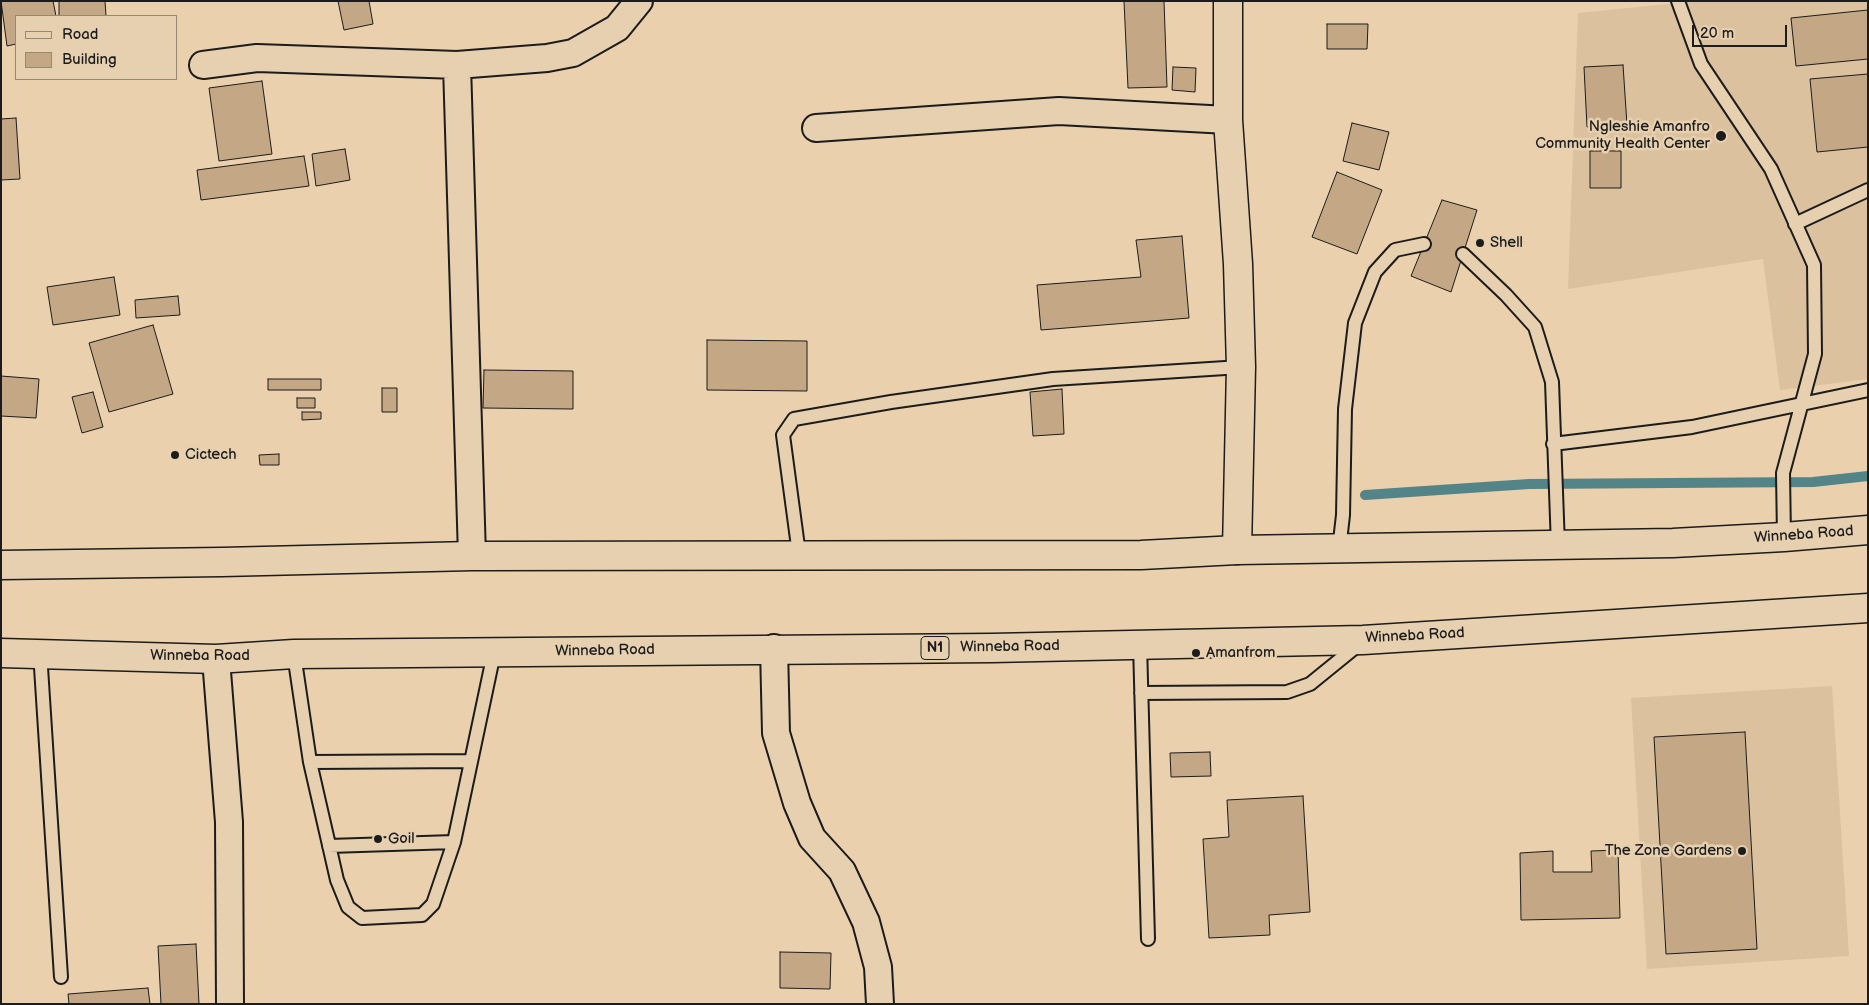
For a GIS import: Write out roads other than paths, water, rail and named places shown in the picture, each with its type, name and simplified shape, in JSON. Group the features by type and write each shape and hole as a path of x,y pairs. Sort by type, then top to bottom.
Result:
{"main road":[{"path":"1228,1 1228,120 1238,264 1241,367 1236,550"},
{"name":"Winneba Road","path":"1,565 472,556 799,554 1141,555 1236,550 1558,546 1784,537 1868,530"},
{"name":"Winneba Road","path":"1,653 40,652 216,659 294,654 494,653 1364,640 1868,608"}],"street":[{"path":"203,65 258,58 457,65 547,58 573,52 617,28 639,1 644,1"},
{"path":"457,65 472,556"},
{"path":"816,128 1058,111 1228,120"},
{"path":"774,648 776,733 797,803 812,838 842,871 866,922 878,967 880,1004"},
{"path":"216,659 229,822 230,1004"}],"lane":[{"path":"1678,1 1701,64 1771,169 1814,265 1815,354 1783,473 1784,537"},
{"path":"1795,224 1868,190"},
{"path":"1339,550 1343,514 1345,409 1354,323 1374,272 1395,250 1424,244"},
{"path":"1463,254 1506,295 1535,327 1552,382 1558,546"},
{"path":"799,554 783,435 794,419 891,402 1053,380 1241,367"},
{"path":"1553,444 1692,427 1868,390"},
{"path":"1141,693 1287,692 1310,684 1364,640"},
{"path":"1140,644 1148,939"},
{"path":"40,652 60,977"},
{"path":"294,654 310,762 337,880 348,907 362,918 422,914 433,904 454,842 494,653"},
{"path":"310,762 471,760"},
{"path":"329,846 454,842"}],"waterway":[{"path":"1365,495 1529,484 1813,482 1868,476"}],"place":[{"name":"Ngleshie Amanfro Community Health Center","path":"1721,136"},
{"name":"Shell","path":"1480,243"},
{"name":"Cictech","path":"175,455"},
{"name":"Amanfrom","path":"1196,653"},
{"name":"Goil","path":"378,839"},
{"name":"The Zone Gardens","path":"1742,851"}]}
